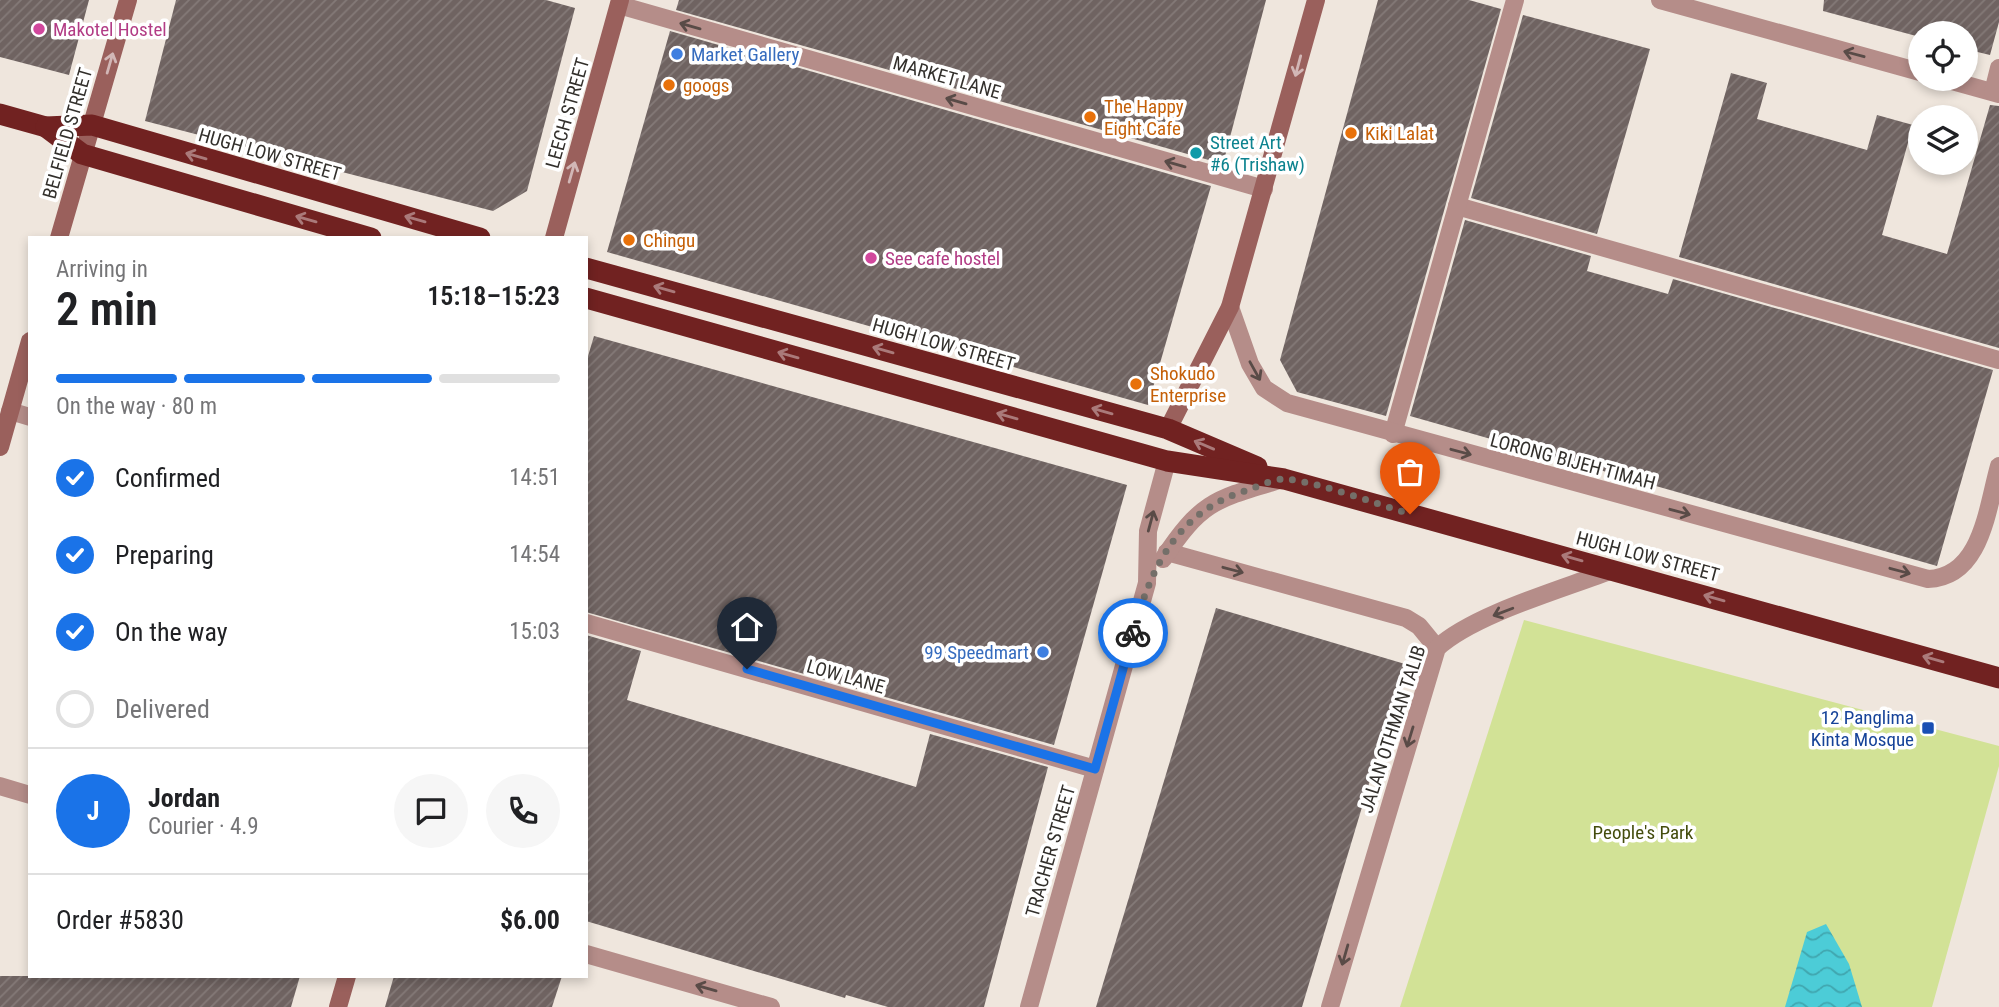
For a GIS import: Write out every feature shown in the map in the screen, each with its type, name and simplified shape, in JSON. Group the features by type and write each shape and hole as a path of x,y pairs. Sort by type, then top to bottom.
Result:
{"highway":[{"name":"HUGH LOW STREET","path":"0,114 47,127 92,125 473,236"},
{"name":"HUGH LOW STREET","path":"47,127 82,155 365,236"},
{"name":"HUGH LOW STREET","path":"588,269 1168,429 1284,479"},
{"name":"HUGH LOW STREET","path":"588,299 1167,461 1284,479 1999,678"}],"street":[{"name":"BELFIELD STREET","path":"60,236 128,0"},
{"path":"1168,429 1230,307 1316,0"},
{"path":"1393,433 1515,0"},
{"path":"1660,0 1908,69"},
{"name":"MARKET LANE","path":"620,3 1264,189"},
{"name":"LEECH STREET","path":"555,236 620,3"},
{"path":"1978,88 1996,93 1999,68"},
{"path":"1457,206 1999,360"},
{"name":"LORONG BIJEH TIMAH","path":"1230,307 1250,364 1264,388 1287,403 1928,579 1943,579 1958,572 1970,556 1980,535 1999,466"},
{"path":"0,447 28,348"},
{"path":"10,411 28,416"},
{"name":"TRACHER STREET","path":"1029,1007 1147,583 1148,531 1167,461"},
{"path":"1147,583 1181,530 1201,510 1225,496 1284,479"},
{"path":"1167,552 1406,618 1419,626 1437,648"},
{"name":"JALAN OTHMAN TALIB","path":"1330,1007 1437,648 1451,635 1474,624 1612,570"},
{"name":"LOW LANE","path":"588,624 1095,769"},
{"path":"0,786 28,794"},
{"path":"588,955 771,1007"},
{"path":"338,1007 346,978"}],"green space":[{"name":"People's Park","path":"1524,620 1999,746 1999,766 1932,1007 1400,1007"}],"water":[{"path":"1826,924 1849,964 1862,1007 1785,1007 1807,932"}],"building":[{"path":"0,0 89,0 69,75 0,57"},
{"path":"176,0 546,0 575,8 527,191 493,211 145,121"},
{"path":"679,0 1266,0 1223,164 676,10"},
{"path":"1378,0 1469,0 1501,9 1386,416 1297,392 1280,360"},
{"path":"1824,0 1999,0 1999,22 1990,55 1978,52 1978,21 1908,21 1908,34 1823,11"},
{"path":"1523,15 1650,49 1597,234 1471,198"},
{"path":"670,31 1211,186 1148,405 607,252"},
{"path":"1731,73 1767,83 1757,119 1867,150 1877,115 1908,124 1908,143 1882,235 1947,254 1970,175 1978,175 1978,147 1990,105 1999,106 1999,348 1679,257"},
{"path":"1465,220 1591,256 1587,271 1668,294 1673,279 1993,370 1937,566 1410,416"},
{"path":"594,336 1127,485 1054,745 588,613 588,356"},
{"path":"1216,608 1405,664 1302,1007 1096,1007"},
{"path":"588,636 641,651 627,700 916,787 930,734 1048,767 984,1007 888,1007 846,995 845,998 588,922"},
{"path":"0,976 299,978 291,1007 0,1007"},
{"path":"393,978 561,978 552,1007 385,1007"}],"way so far":[{"path":"1133,633 1147,583 1181,530 1201,510 1225,496 1284,479 1410,514"}],"place":[{"name":"Makotel Hostel","path":"39,29"},
{"name":"Market Gallery","path":"677,54"},
{"name":"googs","path":"669,85"},
{"name":"The Happy Eight Cafe","path":"1090,117"},
{"name":"Kiki Lalat","path":"1351,133"},
{"name":"Street Art #6 (Trishaw)","path":"1196,153"},
{"name":"Chingu","path":"629,240"},
{"name":"See cafe hostel","path":"871,258"},
{"name":"Shokudo Enterprise","path":"1136,384"},
{"name":"99 Speedmart","path":"1043,652"},
{"name":"12 Panglima Kinta Mosque","path":"1928,728"}],"route":[{"path":"747,669 1095,769 1133,633"}]}
